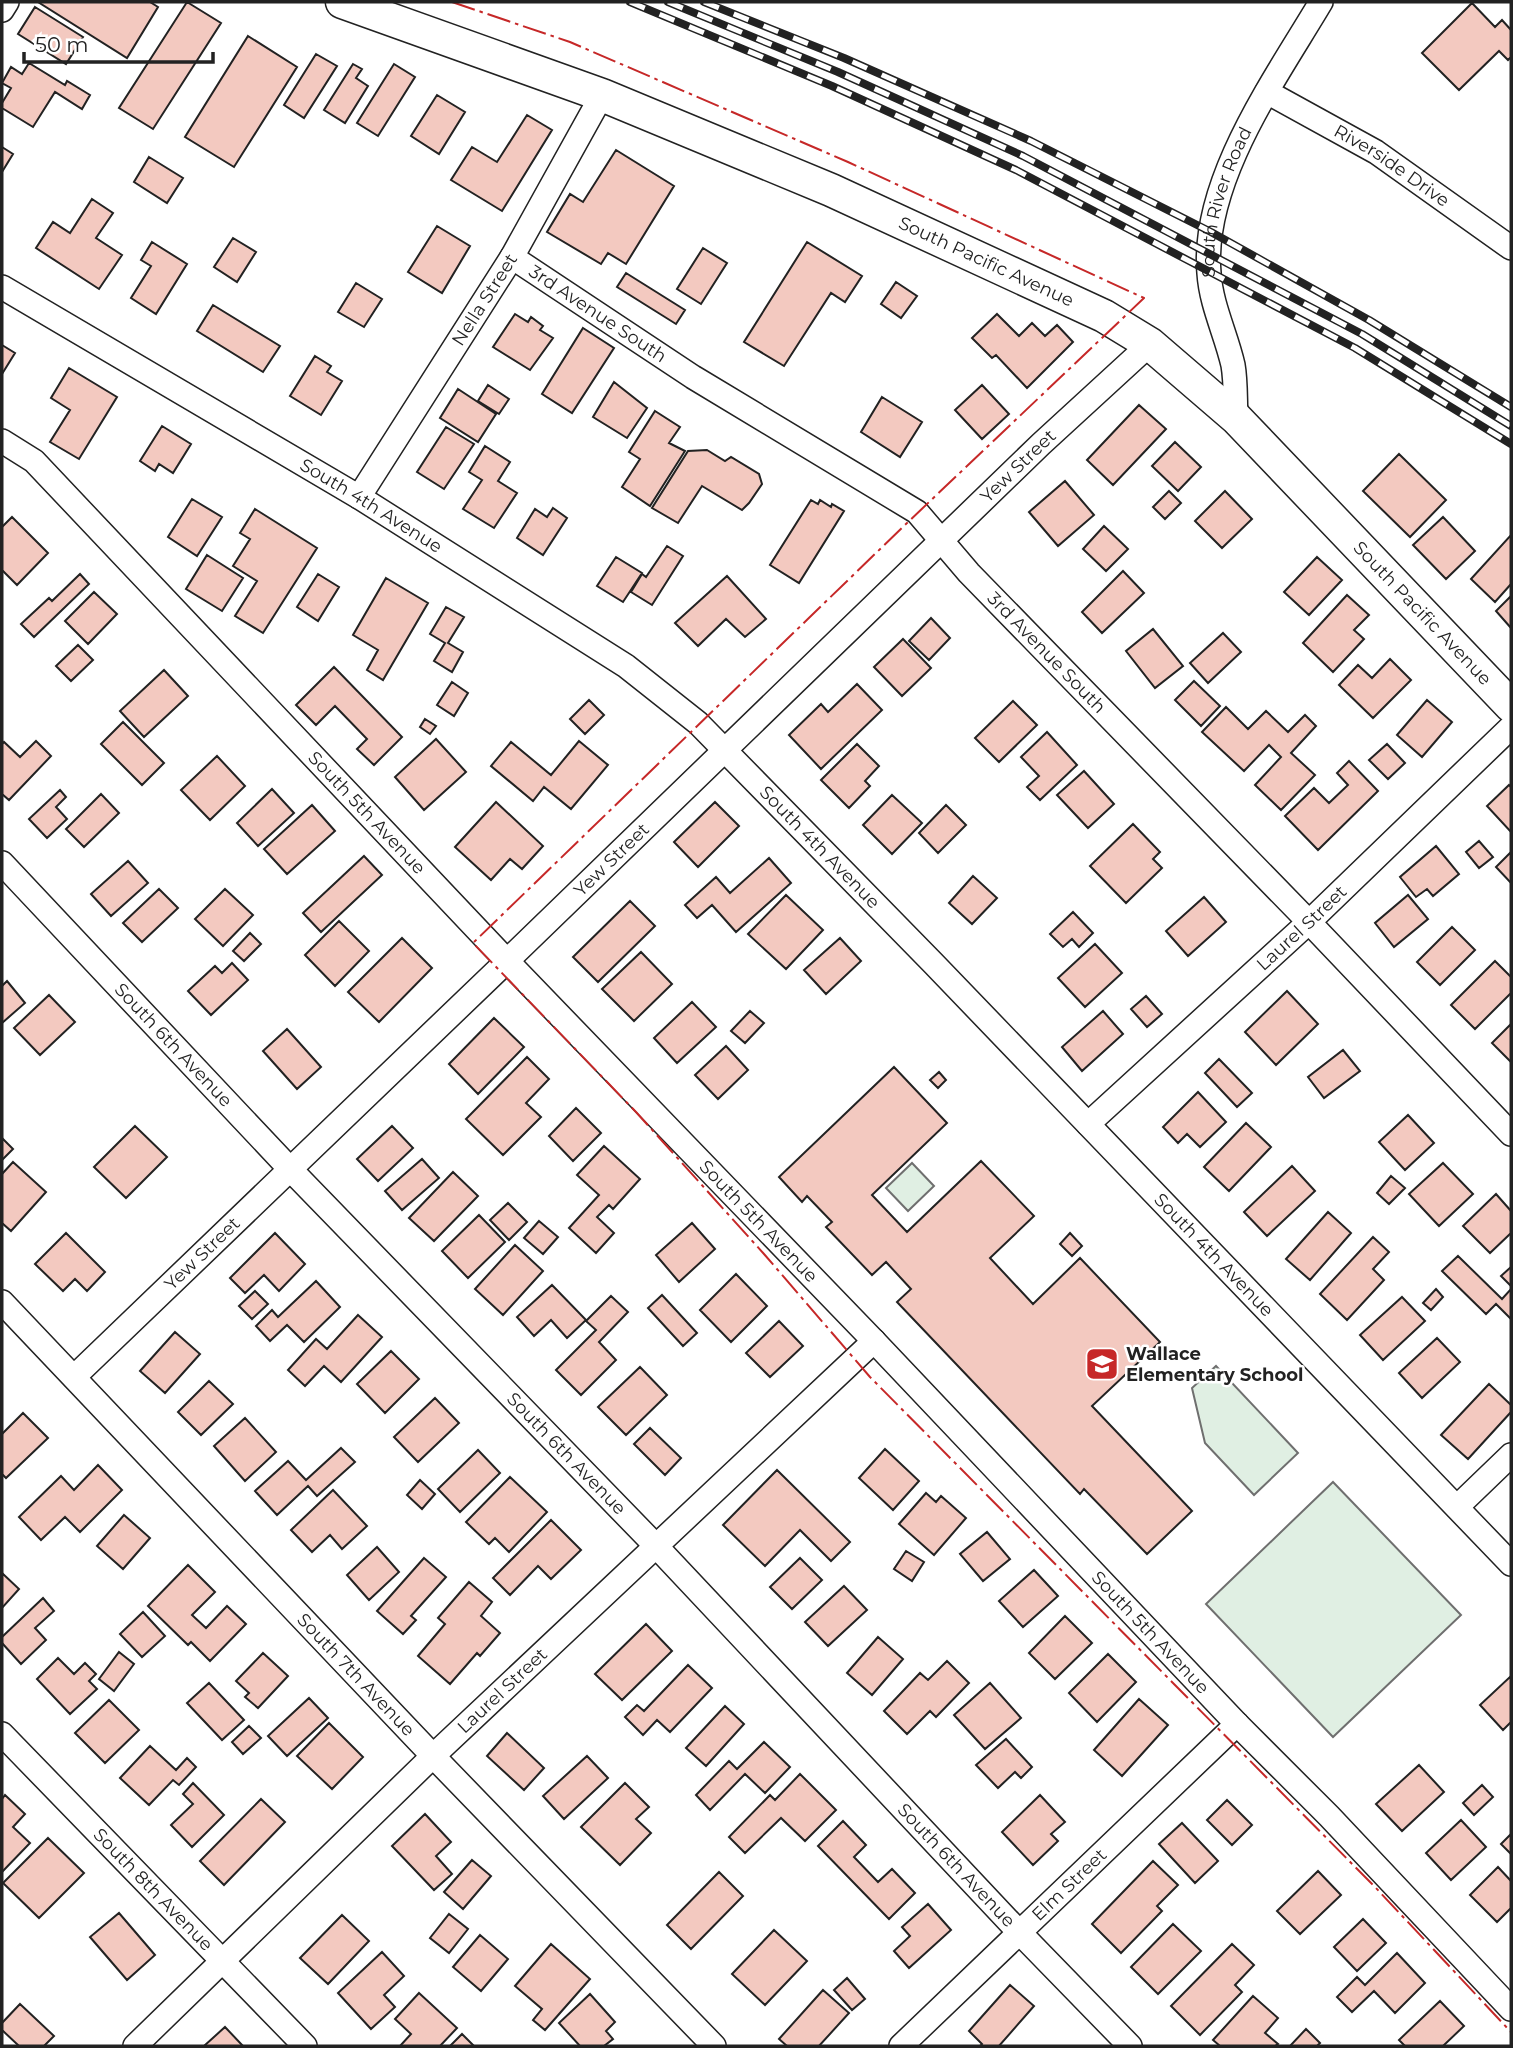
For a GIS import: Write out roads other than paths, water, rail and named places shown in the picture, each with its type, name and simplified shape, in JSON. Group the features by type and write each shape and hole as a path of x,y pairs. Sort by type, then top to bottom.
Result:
{"street":[{"path":"2,10 7,2"},
{"name":"South Pacific Avenue","path":"342,2 602,95 831,190 1104,316 1150,344 1236,418 1511,706"},
{"name":"South River Road","path":"1236,418 1233,367 1210,289 1208,253 1214,214 1225,177 1242,137 1321,2"},
{"name":"Riverside Drive","path":"1267,92 1376,152 1511,248"},
{"name":"Nella Street","path":"359,497 512,257 602,95"},
{"name":"3rd Avenue South","path":"512,257 693,377 917,512 969,573 1511,1134"},
{"name":"South 4th Avenue","path":"2,287 359,497 626,666 698,723 1511,1564"},
{"name":"Yew Street","path":"74,1377 1041,444 1150,344"},
{"name":"South 5th Avenue","path":"2,441 34,461 507,961 874,1341 1511,2009"},
{"name":"Laurel Street","path":"1088,1124 1309,922 1511,727"},
{"name":"South 6th Avenue","path":"2,863 290,1169 656,1546 1018,1932 1130,2046"},
{"name":"South 7th Avenue","path":"2,1302 433,1756 714,2046"},
{"name":"Laurel Street","path":"135,2046 433,1756 874,1341"},
{"path":"1457,1507 1511,1455"},
{"name":"Elm Street","path":"901,2046 1237,1724"},
{"name":"South 8th Avenue","path":"2,1734 305,2046"}],"railway":[{"path":"630,2 832,86 1016,170 1355,348 1511,444"},
{"path":"668,2 838,72 1023,156 1362,334 1511,426"},
{"path":"704,2 844,58 1031,141 1211,232 1369,320 1511,407"}],"place":[{"name":"Wallace Elementary School","path":"1102,1364"}]}
